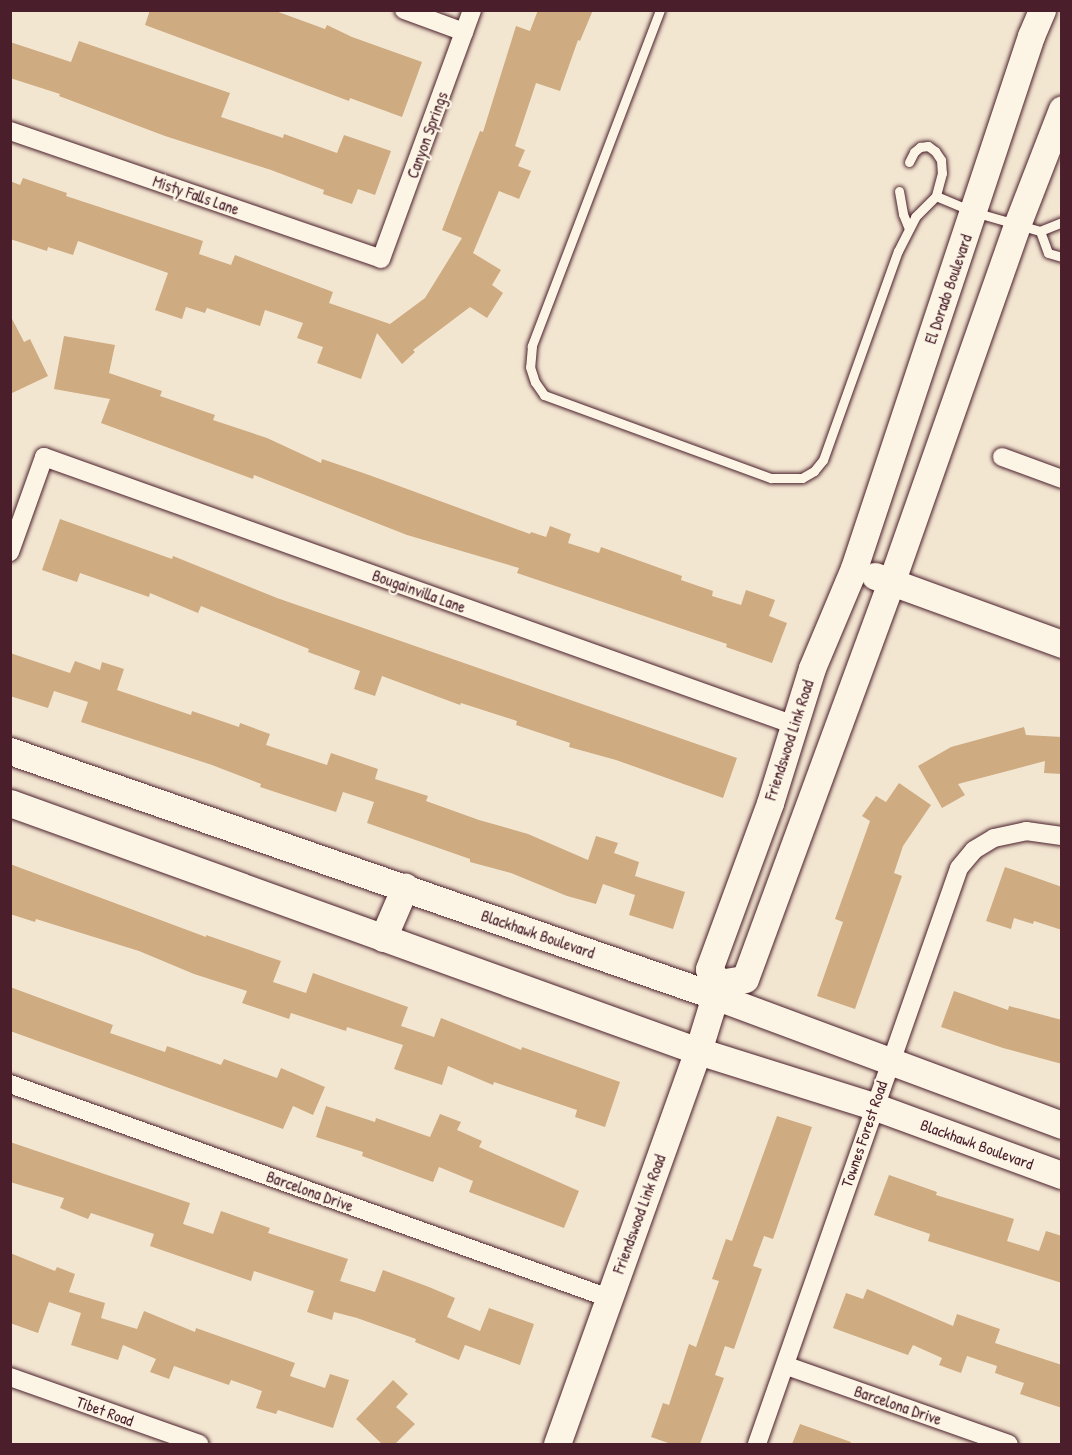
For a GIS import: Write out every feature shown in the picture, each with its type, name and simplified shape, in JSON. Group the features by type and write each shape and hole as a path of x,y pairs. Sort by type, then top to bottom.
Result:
{"main road":[{"name":"El Dorado Boulevard","path":"854,568 1031,36 1042,10"},
{"path":"717,990 745,979 891,583 1029,228 1062,109"},
{"path":"854,568 1062,644"},
{"name":"Friendswood Link Road","path":"557,1444 698,1051 717,990 709,969 770,802 812,668 854,568"},
{"name":"Blackhawk Boulevard","path":"10,751 405,887 717,990 889,1062 1062,1125"},
{"name":"Blackhawk Boulevard","path":"10,803 698,1051 873,1106 1062,1175"},
{"path":"383,938 405,887"}],"street":[{"path":"405,10 464,32"},
{"name":"Canyon Springs","path":"381,259 472,10"},
{"name":"Misty Falls Lane","path":"10,131 381,259"},
{"name":"Bougainvilla Lane","path":"10,552 44,457 795,725"},
{"path":"1002,457 1062,479"},
{"name":"Townes Forest Road","path":"757,1444 787,1366 873,1106 959,868 974,850 994,838 1026,831 1062,836"},
{"name":"Barcelona Drive","path":"10,1084 609,1298"},
{"name":"Barcelona Drive","path":"787,1366 1009,1444"},
{"name":"Tibet Road","path":"10,1377 199,1444"}],"lane":[{"path":"660,10 532,346 530,367 535,382 544,395 771,478 802,478 814,471 823,460 898,251 915,217 936,196 942,173 941,160 935,151 928,146 920,147 914,152 909,162"},
{"path":"899,191 903,214 909,229"},
{"path":"936,196 974,212 1029,228 1062,222"},
{"path":"1029,228 1048,253 1062,257"}],"building":[{"path":"150,10 273,10 325,29 327,25 352,37 422,62 402,117 350,98 349,101 145,25"},
{"path":"538,10 593,10 580,41 578,40 560,91 536,83 515,146 525,150 518,166 531,171 519,199 499,191 473,253 501,270 492,285 503,293 487,318 470,307 413,350 415,352 402,364 377,333 361,379 317,363 323,347 297,338 303,323 265,310 260,326 207,308 205,313 186,307 182,319 155,310 168,273 78,241 73,255 48,247 47,251 10,239 10,181 20,185 23,178 67,193 66,196 203,241 199,254 231,265 235,255 333,292 329,303 390,324 425,298 462,238 442,230 480,131 483,132 516,26 530,31"},
{"path":"79,41 230,93 221,117 283,138 284,134 337,153 344,135 391,151 375,195 358,189 352,204 323,194 324,190 271,170 165,136 59,96 60,94 10,78 10,42 71,62"},
{"path":"10,315 24,342 30,339 48,376 10,394"},
{"path":"64,336 115,345 109,373 162,391 160,396 215,415 213,420 267,438 321,463 322,459 530,534 531,532 546,537 550,526 571,534 568,543 599,553 601,547 682,576 681,580 713,591 712,596 741,605 746,590 775,600 769,616 787,623 772,663 726,647 727,644 517,573 519,568 407,535 254,475 253,479 101,423 110,399 54,389"},
{"path":"60,519 172,559 173,556 277,598 737,758 723,798 616,760 569,747 570,743 516,725 517,721 461,703 460,705 382,676 375,696 354,689 360,671 308,652 309,649 201,606 198,613 150,593 149,597 80,573 77,582 42,570"},
{"path":"10,653 70,673 75,661 100,670 102,662 124,669 117,690 191,715 192,711 239,727 240,723 270,734 266,745 327,765 331,753 378,769 375,779 428,796 426,801 528,834 588,860 596,836 618,843 614,853 639,862 635,876 685,892 673,929 629,915 635,895 603,884 596,904 567,896 511,873 470,862 470,859 367,823 374,802 343,792 336,812 260,787 261,784 212,765 81,722 88,702 54,691 48,708 10,696"},
{"path":"1024,727 1026,735 1062,737 1062,774 1044,773 1045,761 958,784 965,795 942,808 918,766 951,747"},
{"path":"899,783 931,805 903,846 894,873 902,876 855,1009 817,996 843,922 835,919 870,821 862,816 876,796 886,802"},
{"path":"10,864 206,937 206,935 281,961 273,982 306,993 313,973 408,1007 401,1026 434,1037 441,1018 521,1050 522,1047 620,1082 605,1127 575,1117 577,1110 494,1082 493,1085 448,1066 442,1085 394,1069 403,1045 347,1027 346,1031 291,1013 289,1019 242,1003 247,991 194,974 139,951 36,919 35,922 10,914"},
{"path":"1005,867 1062,887 1062,930 1034,921 1033,924 1014,918 1011,929 986,921"},
{"path":"10,987 113,1025 110,1033 165,1052 167,1046 221,1065 224,1059 277,1078 281,1068 325,1087 313,1115 293,1106 283,1129 10,1031"},
{"path":"954,991 1008,1010 1009,1006 1062,1020 1062,1064 1003,1048 941,1027"},
{"path":"326,1106 375,1122 376,1118 430,1137 440,1114 461,1122 457,1130 482,1141 479,1147 579,1191 564,1228 469,1192 473,1181 439,1167 433,1182 362,1156 363,1152 316,1137"},
{"path":"777,1116 812,1127 773,1239 764,1236 753,1266 762,1269 734,1349 725,1346 715,1375 724,1378 700,1444 671,1444 651,1437 663,1403 669,1405 689,1344 696,1347 719,1281 712,1279 726,1239 732,1241"},
{"path":"10,1142 190,1203 183,1224 213,1234 221,1211 270,1228 268,1233 348,1259 340,1281 375,1292 383,1270 429,1287 455,1298 447,1317 480,1331 489,1308 534,1324 520,1365 465,1345 459,1360 415,1342 416,1339 357,1318 334,1312 332,1320 307,1312 314,1291 254,1271 251,1281 150,1246 154,1234 91,1213 88,1219 60,1208 64,1198 10,1182"},
{"path":"889,1175 937,1192 936,1195 1014,1219 1007,1241 1039,1251 1046,1231 1062,1236 1062,1283 928,1241 930,1234 874,1215"},
{"path":"10,1253 55,1271 57,1267 75,1274 69,1292 105,1303 101,1318 137,1329 144,1311 195,1332 196,1328 295,1363 290,1376 325,1388 330,1374 349,1380 333,1428 278,1410 276,1414 256,1408 262,1391 231,1380 229,1385 174,1366 169,1379 150,1372 156,1359 123,1345 118,1360 71,1345 81,1313 49,1302 38,1333 10,1323"},
{"path":"867,1289 953,1326 957,1314 1000,1329 995,1343 1062,1365 1062,1408 1020,1394 1024,1383 995,1373 997,1366 967,1356 961,1373 939,1365 942,1358 913,1345 908,1355 833,1328 846,1293 863,1299"},
{"path":"393,1380 408,1394 396,1407 415,1424 395,1444 382,1444 356,1419"},
{"path":"800,1424 851,1442 850,1444 792,1444"}]}
